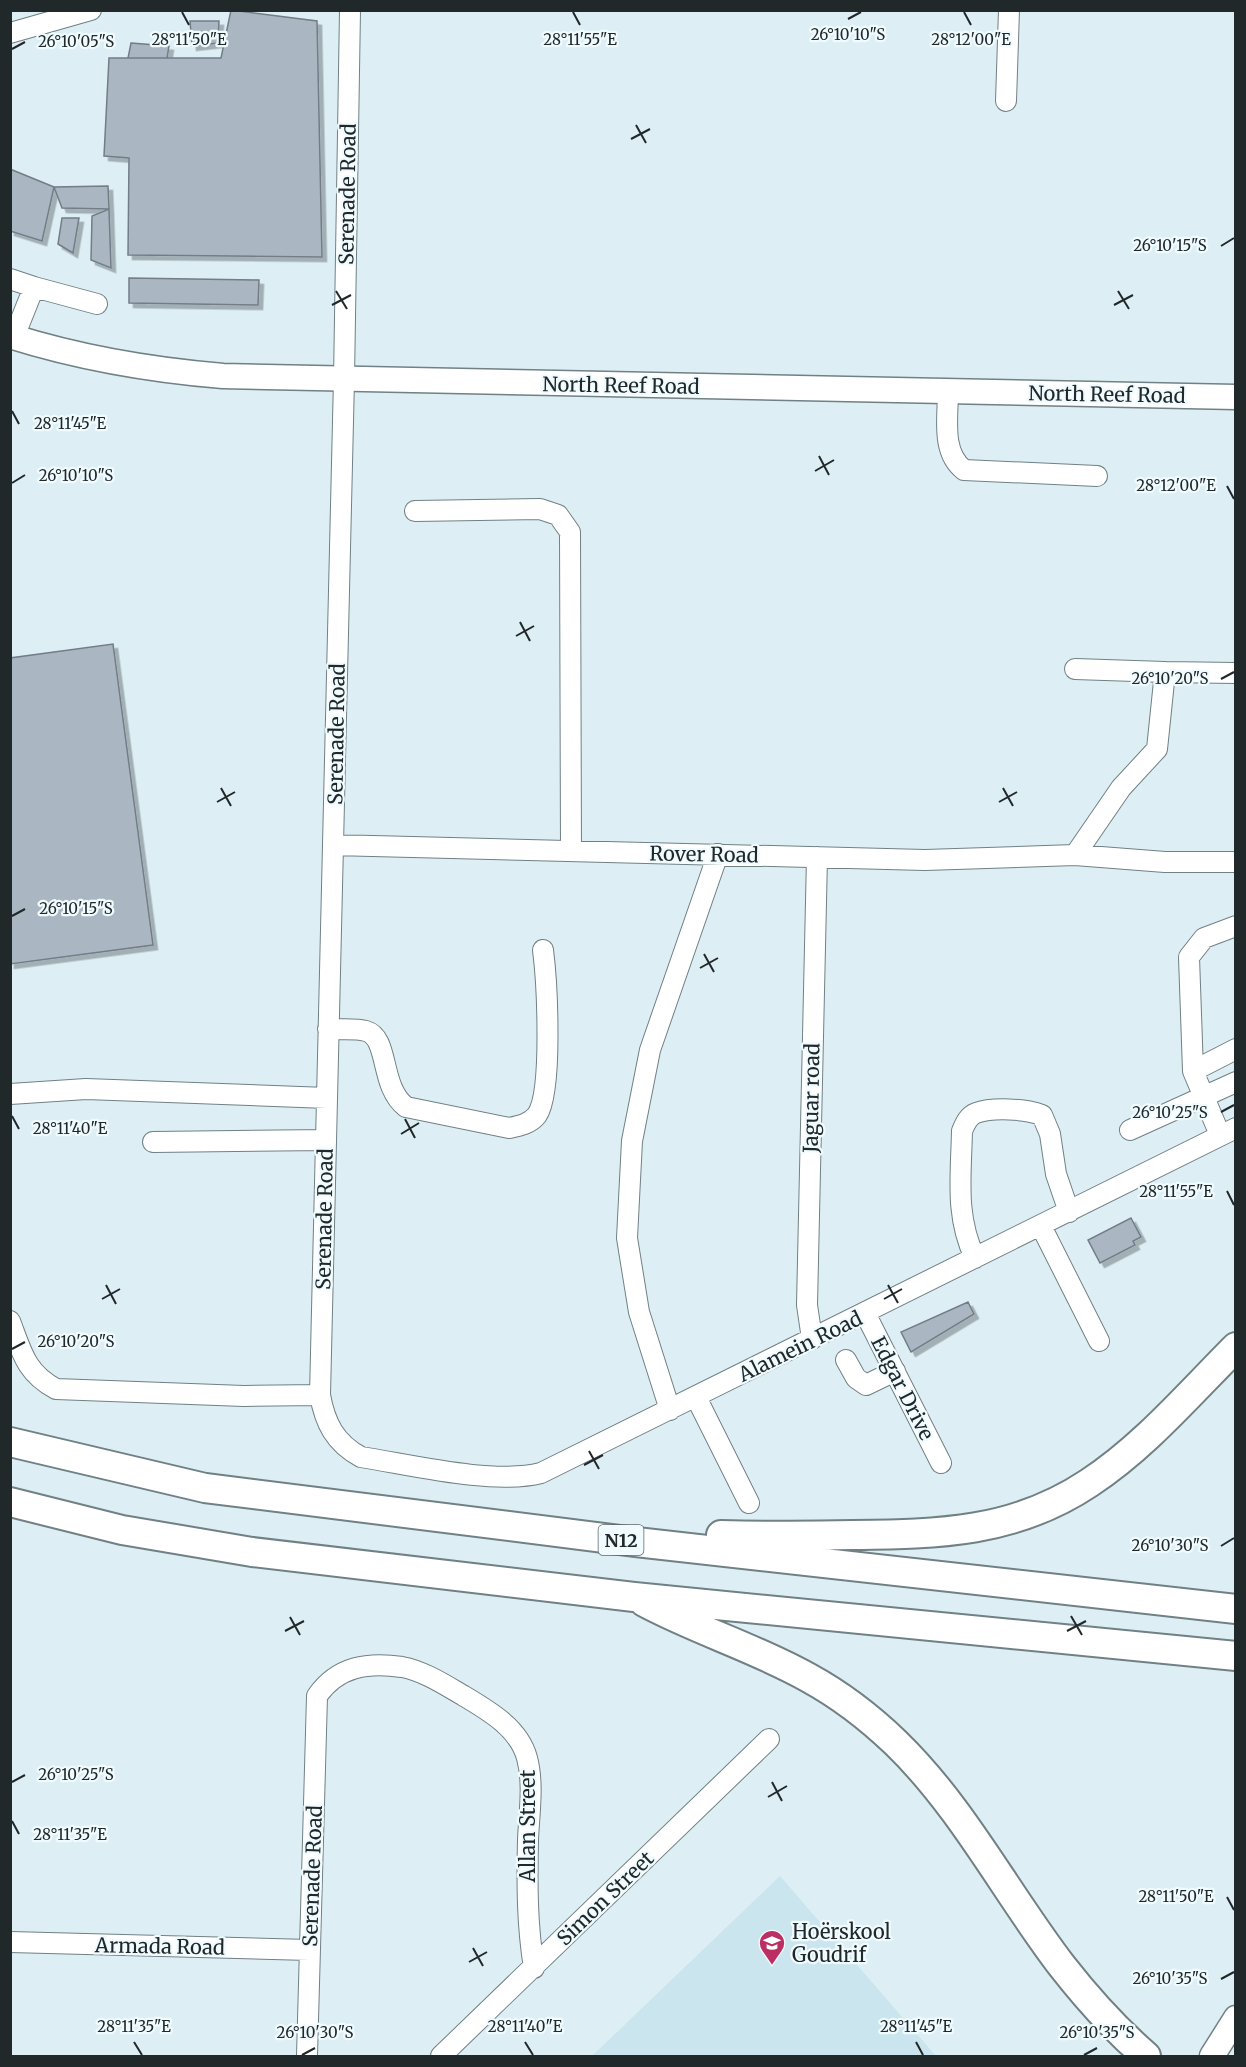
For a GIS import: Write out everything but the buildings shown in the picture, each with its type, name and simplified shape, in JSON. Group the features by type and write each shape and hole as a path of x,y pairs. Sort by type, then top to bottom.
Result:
{"highway":[{"path":"636,1542 681,1534 929,1534 964,1532 1013,1521 1052,1505 1089,1483 1128,1453 1236,1347"},
{"name":"N12","path":"10,1442 205,1488 636,1542 1236,1609"},
{"path":"10,1502 122,1530 252,1552 634,1596 1236,1656"},
{"path":"634,1596 683,1623 810,1678 855,1708 896,1743 955,1814 1062,1966 1141,2054"}],"main road":[{"name":"North Reef Road","path":"12,336 86,358 171,372 223,376 1236,397"},
{"path":"1212,2056 1236,2018"}],"street":[{"path":"10,33 91,10"},
{"name":"Serenade Road","path":"346,1449 332,1433 324,1416 320,1395 344,379 350,10"},
{"path":"1006,101 1009,10"},
{"path":"10,279 96,304"},
{"path":"12,336 34,287"},
{"path":"948,391 949,450 953,462 964,470 1097,476"},
{"path":"415,511 540,509 558,515 570,532 571,851"},
{"path":"1075,669 1236,673"},
{"path":"1075,855 1121,788 1157,749 1165,672"},
{"name":"Rover Road","path":"333,845 926,860 1075,855 1166,862 1236,862"},
{"path":"670,1410 639,1312 627,1238 632,1141 650,1050 718,854"},
{"name":"Jaguar road","path":"812,1339 807,1305 817,856"},
{"path":"1228,1132 1203,1097 1193,1071 1190,957 1204,938 1236,926"},
{"path":"328,1029 365,1031 376,1037 381,1045 388,1083 396,1099 406,1107 509,1128 525,1125 537,1115 544,1087 548,1008 543,950"},
{"path":"1193,1071 1236,1049"},
{"path":"1130,1130 1236,1082"},
{"path":"10,1094 86,1089 327,1098"},
{"path":"975,1258 966,1240 961,1215 962,1131 967,1121 975,1114 988,1111 1034,1111 1042,1115 1050,1134 1056,1174 1069,1212"},
{"name":"Alamein Road","path":"346,1449 361,1457 520,1478 541,1473 574,1459 1228,1132"},
{"path":"153,1142 326,1140"},
{"path":"1041,1226 1099,1341"},
{"name":"Edgar Drive","path":"865,1313 940,1463"},
{"path":"10,1321 24,1358 38,1379 56,1389 244,1396 320,1395"},
{"path":"846,1360 856,1378 866,1385 895,1371"},
{"path":"696,1397 749,1503"},
{"name":"Allan Street","path":"317,1696 327,1682 344,1672 380,1665 405,1668 432,1678 494,1714 516,1737 527,1757 530,1780 526,1904 534,1968"},
{"name":"Serenade Road","path":"307,2056 317,1696"},
{"name":"Simon Street","path":"441,2056 769,1739"},
{"name":"Armada Road","path":"10,1942 309,1950"}],"shaded area":[{"name":"Hoërskool Goudrif","path":"780,1876 936,2056 592,2056"}],"place":[{"name":"Hoërskool Goudrif","path":"772,1966"}]}
